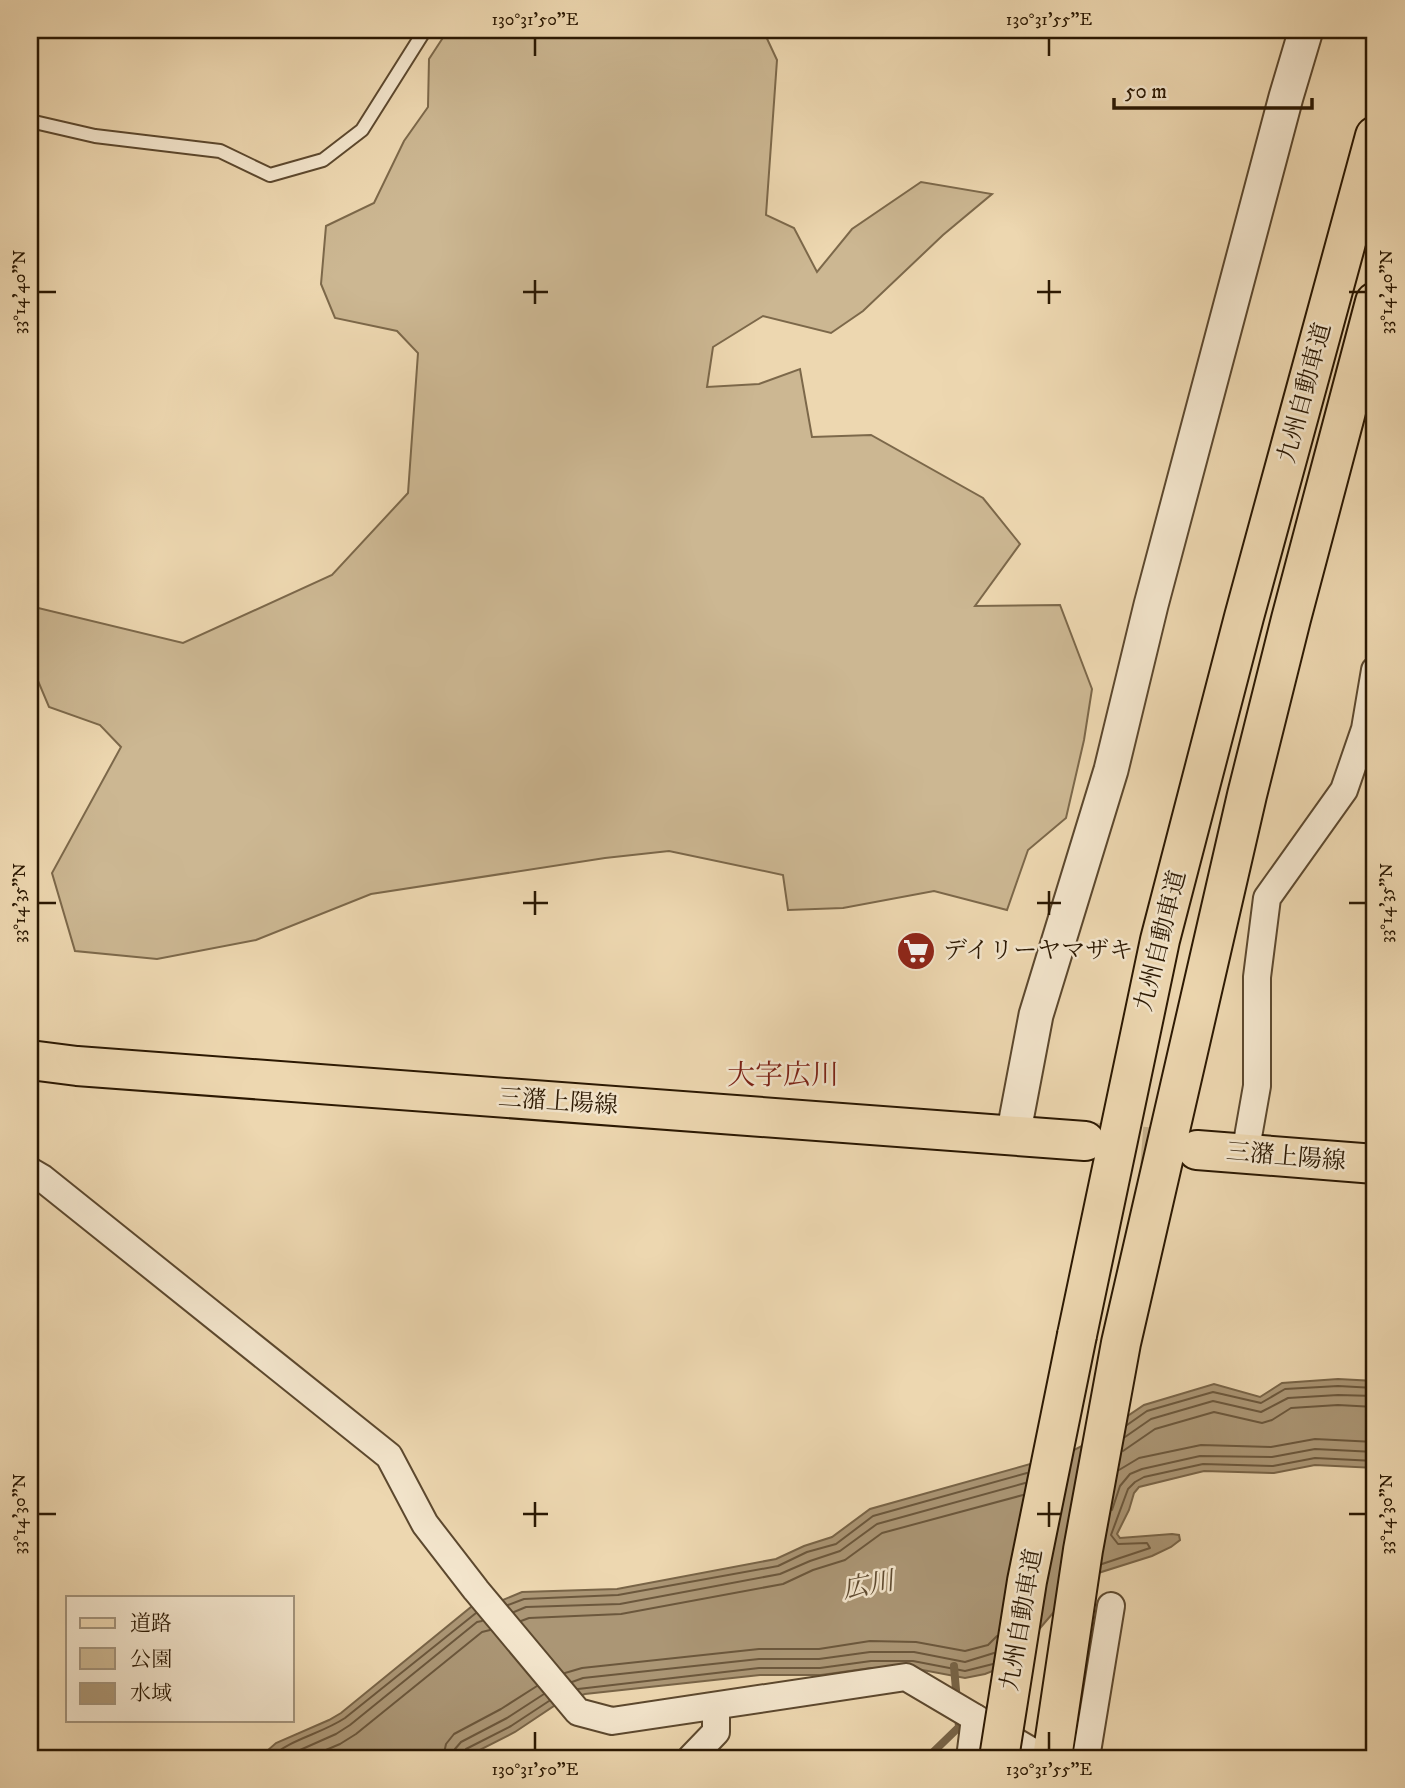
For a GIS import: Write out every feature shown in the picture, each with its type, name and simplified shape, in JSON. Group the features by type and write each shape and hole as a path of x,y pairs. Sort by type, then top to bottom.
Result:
{"main road":[{"name":"九州自動車道","path":"999,1758 1027,1581 1160,940 1375,136"},
{"name":"九州自動車道","path":"1052,1758 1083,1550 1121,1343 1247,795 1375,302"},
{"name":"三潴上陽線","path":"30,1060 90,1067 1086,1141"},
{"name":"三潴上陽線","path":"1197,1150 1375,1164"}],"street":[{"path":"1013,1136 1035,1016 1111,770 1151,605 1306,30"},
{"path":"1245,1154 1257,1086 1257,977 1267,898 1344,790 1365,729 1375,670"},
{"path":"30,1171 389,1457 425,1524 476,1590 578,1712 612,1721 906,1676 1043,1758"},
{"path":"1086,1758 1111,1606"},
{"path":"691,1758 716,1732 716,1706"},
{"path":"970,1758 975,1718"}],"lane":[{"path":"30,121 95,136 220,151 270,175 323,160 362,130 425,30"}],"green space":[{"path":"448,30 763,30 777,60 766,215 794,228 817,272 852,229 921,182 992,194 943,235 863,311 831,333 763,316 713,347 707,387 759,384 800,369 812,437 871,435 983,498 1020,544 975,606 1060,605 1092,689 1084,740 1066,818 1028,850 1007,910 934,891 843,908 788,910 783,875 669,851 605,858 371,894 256,940 157,959 75,951 52,873 121,747 100,725 49,707 30,662 30,606 183,643 332,575 408,493 418,353 397,331 335,318 321,284 326,226 374,203 404,141 428,107 429,59"}],"water":[{"name":"広川","path":"1338,1379 1375,1381 1375,1468 1315,1465 1274,1473 1204,1471 1139,1487 1117,1534 1120,1538 1172,1534 1179,1535 1180,1540 1152,1556 1092,1575 1071,1592 1003,1667 985,1674 965,1678 912,1668 871,1668 821,1675 760,1675 585,1694 557,1704 515,1732 464,1758 259,1758 276,1743 341,1713 471,1607 498,1602 522,1592 617,1589 776,1559 832,1537 870,1509 1066,1454 1086,1444 1144,1405 1214,1384 1260,1397 1282,1383"}],"waterway":[{"path":"954,1666 957,1702"},
{"path":"927,1758 959,1727 958,1715"}],"tunnel":[{"path":"1085,1141 1197,1150"}],"place":[{"name":"デイリーヤマザキ","path":"916,951"}],"district":[{"name":"大字広川","path":"783,1075"}]}
